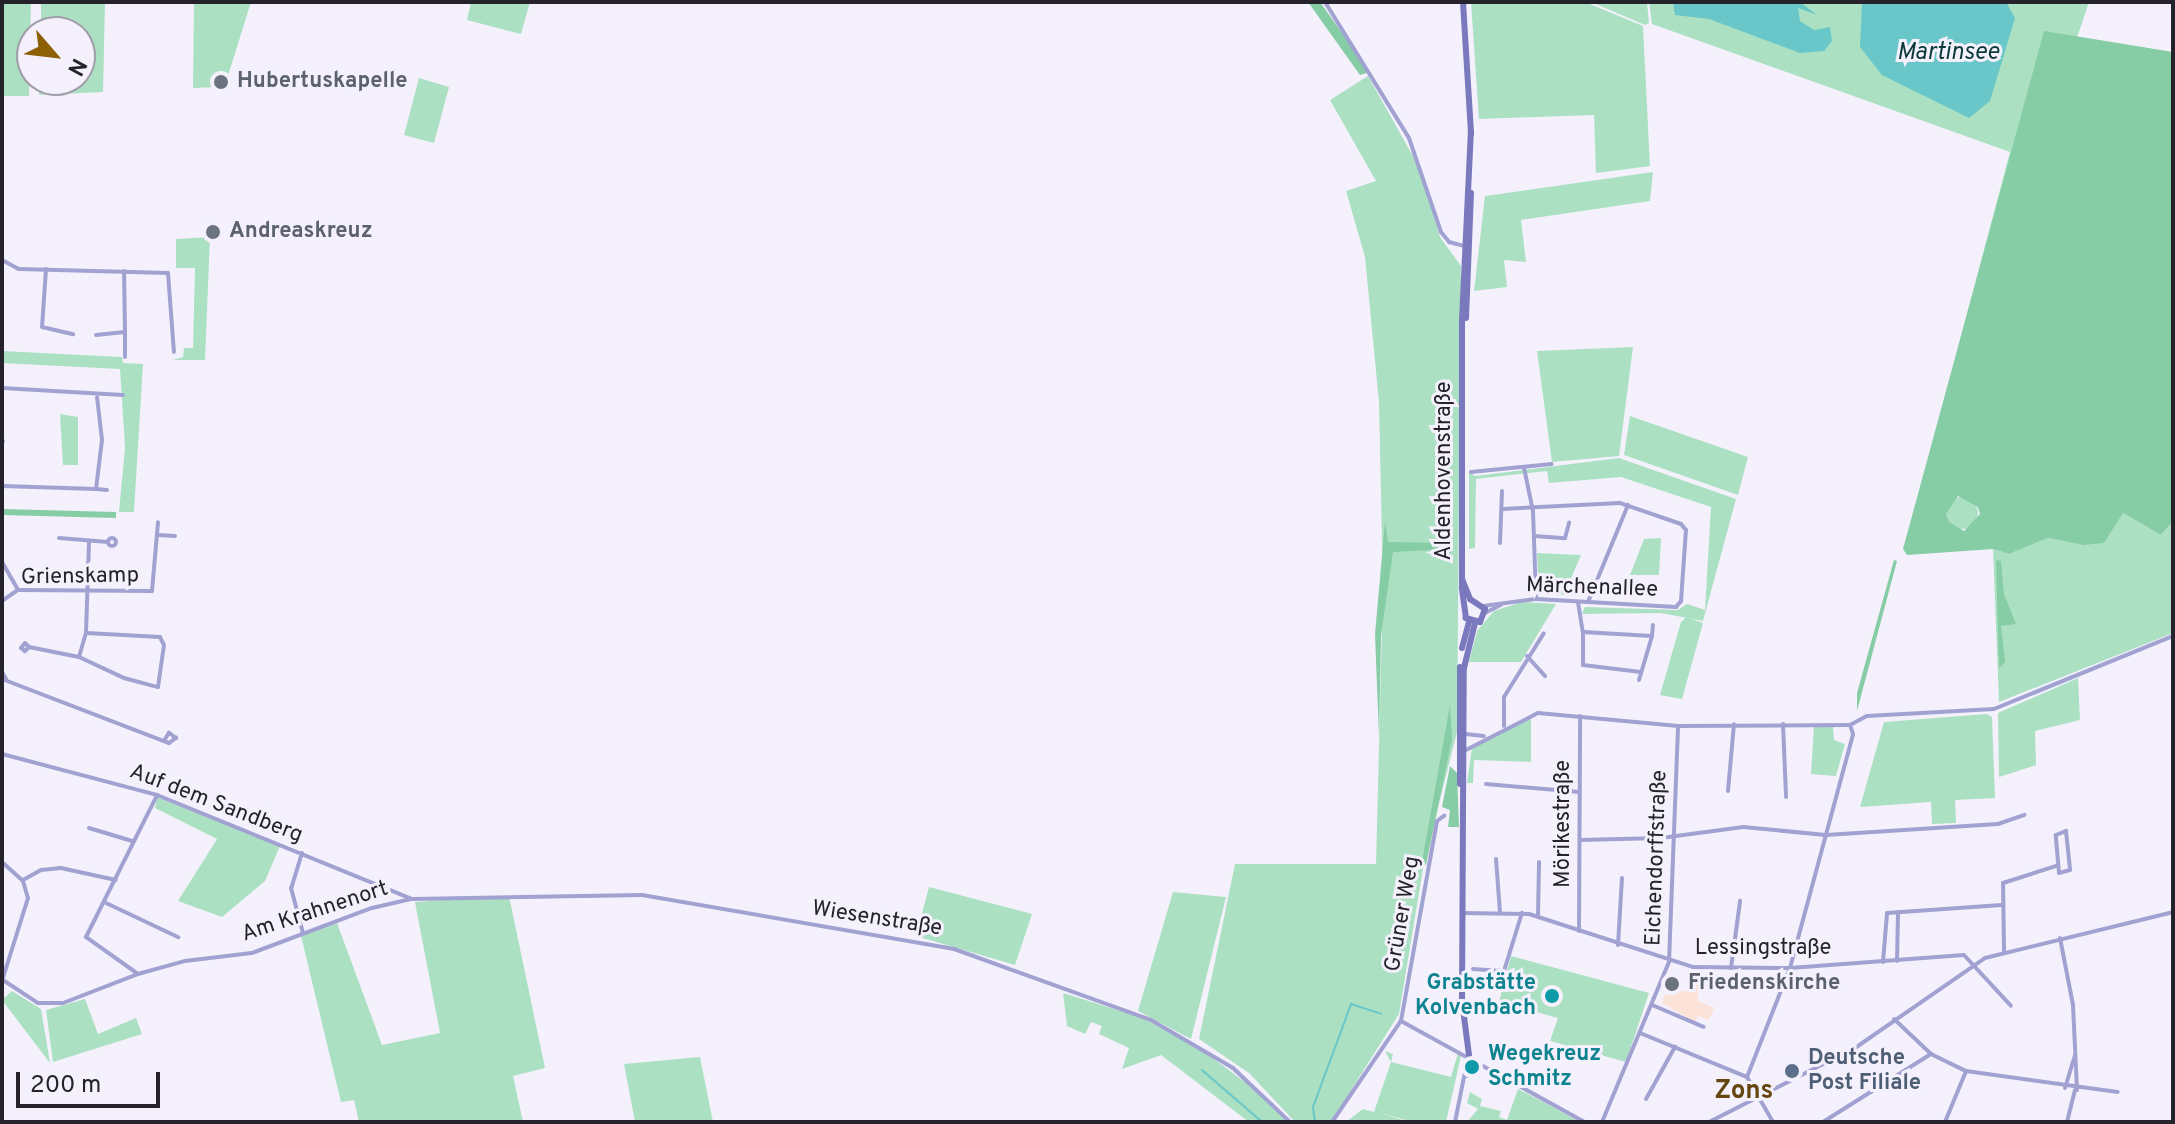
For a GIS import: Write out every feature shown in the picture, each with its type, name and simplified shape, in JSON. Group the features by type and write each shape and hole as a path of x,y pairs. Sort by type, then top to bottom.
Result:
{"street":[{"path":"1325,2 1409,138 1441,232 1449,242 1466,249"},
{"name":"Aldenhovenstraße","path":"1463,2 1471,131 1463,364 1462,579 1470,604"},
{"path":"2,260 19,269 170,275 174,352"},
{"path":"46,269 42,327 73,334"},
{"path":"124,271 125,357"},
{"path":"96,335 125,332"},
{"path":"2,388 97,397 123,395"},
{"path":"96,489 102,440 97,397"},
{"path":"1471,472 1552,464"},
{"path":"1524,468 1533,511 1536,599"},
{"path":"2,486 107,490"},
{"path":"1500,543 1502,491"},
{"path":"1502,509 1533,511 1628,505 1588,602"},
{"name":"Märchenallee","path":"1484,610 1503,603 1536,599 1679,606 1685,527 1628,505"},
{"name":"Grienskamp","path":"2,601 18,590 152,591 158,522"},
{"path":"1534,536 1565,538 1569,523"},
{"path":"158,535 175,536"},
{"path":"59,538 108,542"},
{"path":"79,657 86,633 89,542"},
{"path":"2,562 18,590"},
{"path":"1578,602 1583,632 1583,665 1641,672"},
{"path":"1455,1122 1469,1055 1463,1021 1462,913 1462,827 1462,738 1464,657 1472,622 1470,604 1484,610 1472,622 1460,654 1459,718 1462,738 1464,751 1462,827"},
{"path":"1639,680 1653,625"},
{"path":"1583,632 1652,636"},
{"path":"29,647 79,657 149,687 160,682 164,645 160,637 86,633"},
{"path":"1504,726 1502,703 1527,656 1544,633"},
{"path":"1464,751 1504,726 1538,713 1678,726 1850,725 1867,716 1994,709 2173,636"},
{"path":"1527,656 1545,676"},
{"path":"2,672 4,679 24,691 165,739"},
{"name":"Mörikestraße","path":"1579,931 1580,716"},
{"path":"1728,791 1734,724"},
{"path":"1783,724 1786,797"},
{"path":"1747,1077 1790,968 1853,734 1850,725"},
{"name":"Eichendorffstraße","path":"1602,1122 1669,962 1678,726"},
{"path":"1462,738 1487,736"},
{"path":"1462,738 1475,742"},
{"name":"Auf dem Sandberg","path":"2,754 157,795 413,899"},
{"path":"1486,784 1580,792"},
{"path":"138,974 86,937 106,903 157,795"},
{"path":"1580,840 1674,836 1743,827 1826,835 2009,821 2024,815"},
{"name":"Grüner Weg","path":"1401,1021 1437,821 1444,816"},
{"path":"89,828 133,841"},
{"path":"2066,831 2070,870 2059,873 2056,866 2056,835 2066,831"},
{"path":"302,853 291,888 303,933"},
{"path":"1496,859 1500,912"},
{"path":"2,862 23,881 25,912 2,981"},
{"path":"1538,916 1539,862"},
{"path":"2004,951 2003,883 2056,866"},
{"path":"23,881 41,870 61,868 116,880"},
{"path":"1618,945 1622,878"},
{"name":"Wiesenstraße","path":"413,899 631,894 937,944 1064,985 1151,1020 1244,1075 1290,1122"},
{"name":"Am Krahnenort","path":"2,981 25,997 52,1004 80,999 138,974 185,961 252,953 303,933 413,899"},
{"path":"1731,968 1740,901"},
{"path":"106,903 178,937"},
{"path":"1883,962 1884,915 2002,905"},
{"name":"Lessingstraße","path":"1462,913 1500,912 1538,916 1669,962 1731,968 1790,968 1958,954 1973,964"},
{"path":"1897,961 1898,912"},
{"path":"1709,1122 1849,1051 1973,964 2004,951 2173,912"},
{"path":"1473,969 1504,971 1522,913"},
{"path":"2060,938 2076,1053 2076,1090 2067,1122"},
{"path":"1973,964 2011,1006"},
{"path":"1652,1005 1704,1027"},
{"path":"1894,1019 1931,1054 1966,1071 2076,1090 2118,1092"},
{"path":"1332,1122 1401,1021 1469,1055 1479,1065 1585,1122"},
{"path":"1640,1033 1747,1077 1773,1122"},
{"path":"1646,1099 1675,1047"},
{"path":"2065,1088 2076,1053"},
{"path":"1823,1122 1931,1054"},
{"path":"1467,1076 1479,1065"},
{"path":"1945,1122 1966,1071"}],"shaded area":[{"path":"1698,972 1704,972 1697,1000 1714,1008 1709,1020 1698,1016 1695,1022 1662,1003 1664,995 1689,990"}],"green space":[{"path":"2,2 31,2 31,16 16,16 16,96 2,96"},
{"path":"41,2 105,2 103,92 96,92 96,16 41,16"},
{"path":"194,2 251,2 227,79 218,87 193,88"},
{"path":"471,2 530,2 521,34 467,20"},
{"path":"1308,2 1320,2 1370,72 1360,75"},
{"path":"1471,2 1585,2 1643,26 1650,166 1596,173 1594,115 1479,119"},
{"path":"1591,2 1647,2 1649,23 1645,25"},
{"path":"1649,2 2089,2 1959,387 1945,396 2010,152 1652,24"},
{"path":"2044,31 2173,52 2173,521 2161,535 2123,513 2104,543 2083,545 2048,538 2009,554 1993,549 1907,555 1903,549","holes":["1958,496 1978,507 1980,514 1964,531 1949,522 1946,514"]},
{"path":"1368,76 1423,174 1440,237 1461,266 1457,732 1424,863 1399,1014 1331,1122 1295,1122 1249,1073 1199,1039 1235,864 1376,864 1383,587 1379,402 1365,257 1346,191 1376,181 1330,100"},
{"path":"419,78 449,87 434,143 404,135"},
{"path":"1653,172 1650,201 1521,220 1526,262 1504,260 1507,287 1474,291 1485,196"},
{"path":"210,237 205,360 173,360 183,357 184,348 193,348 195,268 176,268 176,239"},
{"path":"1633,347 1619,456 1552,462 1537,351"},
{"path":"2,351 122,357 123,363 143,364 134,512 119,512 125,447 120,369 2,363"},
{"path":"60,414 78,417 78,465 63,465"},
{"path":"1630,416 1748,457 1738,495 1624,455"},
{"path":"1619,458 1736,499 1703,621 1661,613 1582,614 1585,607 1678,610 1687,604 1705,610 1711,507 1621,477 1549,483 1547,471 1476,479 1475,548 1469,549 1469,472 1475,476"},
{"path":"1962,497 1973,502 1978,513 1973,524 1962,529 1951,524 1946,513 1951,502"},
{"path":"2,509 116,512 116,518 2,515"},
{"path":"2123,513 2161,535 2173,521 2173,633 1999,702 1993,549 2009,554 2048,538 2083,545"},
{"path":"1385,522 1388,542 1450,543 1450,549 1393,552 1381,636 1379,737 1375,634"},
{"path":"1661,538 1659,575 1630,575 1644,539"},
{"path":"1537,553 1581,555 1564,595 1539,593"},
{"path":"1894,560 1897,561 1857,711 1857,693"},
{"path":"1996,560 2001,561 2004,594 2016,624 2001,626 2005,662 1999,668"},
{"path":"1522,602 1556,604 1521,662 1469,662 1477,631 1494,611"},
{"path":"1686,617 1703,623 1682,699 1660,695 1681,622"},
{"path":"2078,678 2080,720 2035,731 2036,765 1999,777 1998,713"},
{"path":"1450,705 1452,739 1426,865 1422,862"},
{"path":"1987,714 1992,717 1995,798 1955,800 1956,823 1932,824 1931,802 1860,807 1884,722"},
{"path":"1531,717 1531,762 1474,760 1473,783 1467,783 1472,748"},
{"path":"1833,726 1834,740 1845,744 1836,776 1811,774 1814,727"},
{"path":"1450,766 1457,773 1459,827 1448,827 1450,810 1442,807"},
{"path":"157,797 280,846 265,881 222,917 178,901 217,839 155,808"},
{"path":"929,887 1032,914 1015,965 916,936"},
{"path":"1173,892 1226,897 1191,1039 1138,1011"},
{"path":"509,896 545,1068 513,1076 523,1122 359,1122 354,1100 341,1102 301,936 337,923 382,1045 440,1033 415,902"},
{"path":"1511,956 1649,993 1626,1062 1550,1041 1558,1018 1499,1002"},
{"path":"12,991 41,1009 50,1063 2,1000"},
{"path":"1063,993 1140,1017 1192,1043 1256,1090 1289,1122 1249,1122 1161,1055 1122,1069 1129,1048 1099,1034 1102,1026 1091,1022 1085,1034 1067,1026"},
{"path":"85,999 98,1034 136,1018 142,1034 53,1062 46,1010"},
{"path":"1458,1053 1461,1056 1446,1122 1413,1122 1376,1112 1409,1122 1346,1122 1363,1109 1374,1112 1391,1062 1451,1077"},
{"path":"700,1057 713,1122 635,1122 624,1064"},
{"path":"1518,1089 1580,1122 1467,1122 1478,1109 1467,1103 1470,1092 1482,1099 1480,1106 1501,1111 1499,1117 1507,1120"}],"water":[{"name":"Martinsee","path":"1673,2 1800,2 1817,15 1798,8 1800,21 1814,30 1830,27 1832,41 1824,51 1800,53 1709,19 1675,15"},
{"name":"Martinsee","path":"1862,2 2006,2 2015,18 1990,101 1969,118 1882,75 1860,47"}],"waterway":[{"path":"1315,1122 1313,1107 1351,1004 1381,1014"},
{"path":"1202,1070 1262,1122"}],"place":[{"name":"Hubertuskapelle","path":"221,82"},
{"name":"Andreaskreuz","path":"213,232"},
{"name":"Friedenskirche","path":"1672,984"},
{"name":"Grabstätte Kolvenbach","path":"1552,996"},
{"name":"Wegekreuz Schmitz","path":"1472,1067"},
{"name":"Deutsche Post Filiale","path":"1792,1071"}],"district":[{"name":"Zons","path":"1744,1092"}]}
